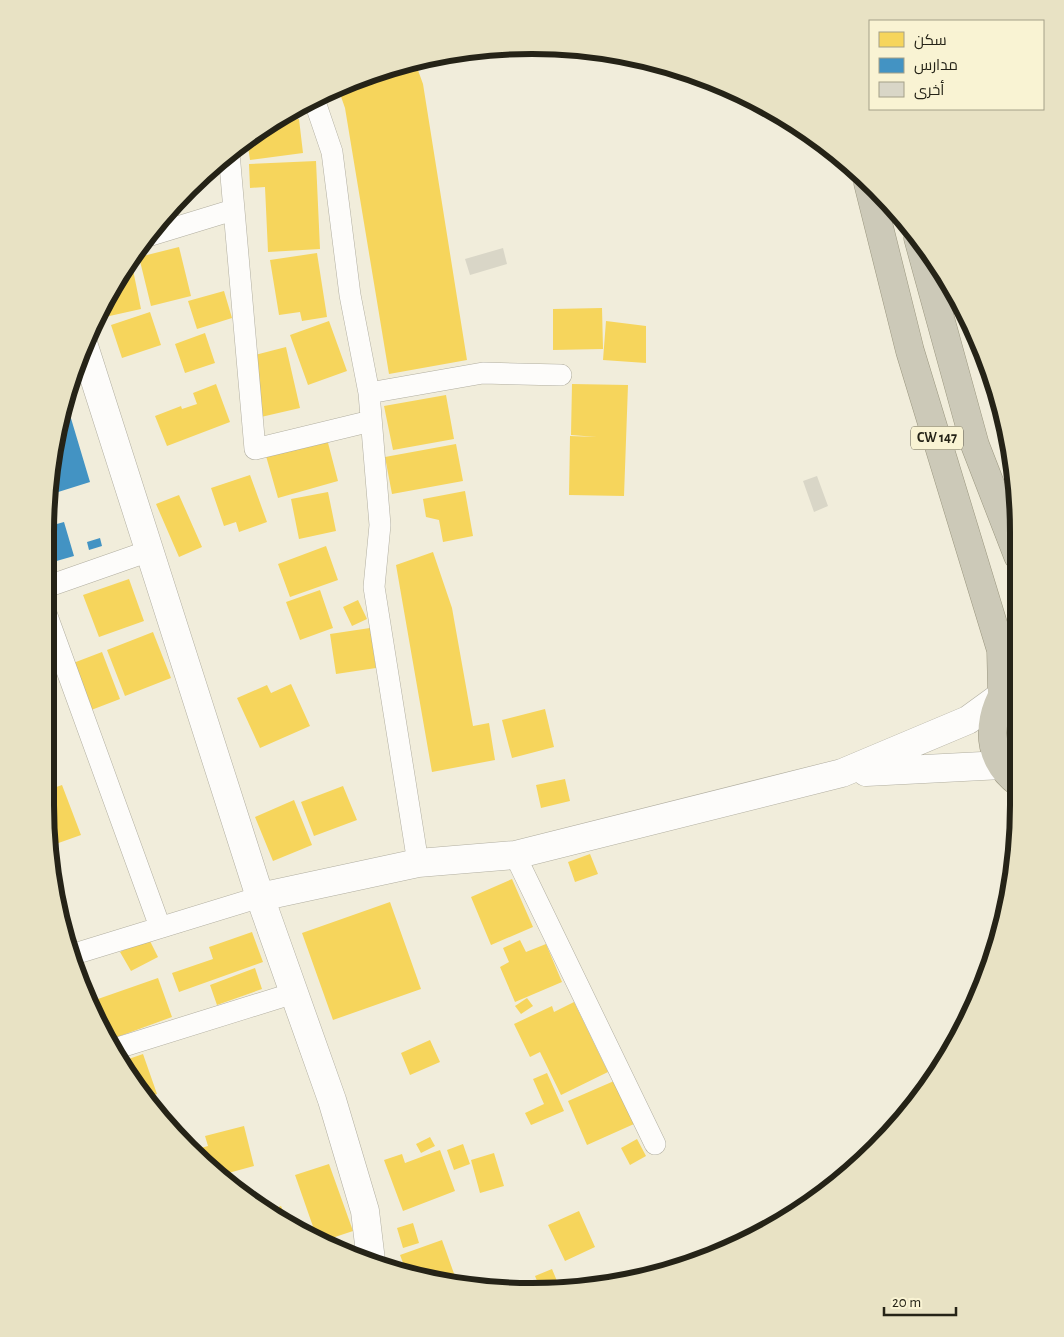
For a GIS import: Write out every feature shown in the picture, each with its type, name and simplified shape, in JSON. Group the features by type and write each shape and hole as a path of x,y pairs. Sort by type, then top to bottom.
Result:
{"highway":[{"name":"CW 147","path":"871,195 910,351 1001,650 1007,688"},
{"name":"CW 147","path":"923,257 975,445 1010,535"},
{"path":"1007,688 994,712 992,730 995,748 1010,774"}],"street":[{"path":"316,105 332,152 350,295 369,393 380,525 374,587 418,863"},
{"path":"229,163 255,449 372,421"},
{"path":"160,232 233,210"},
{"path":"87,356 260,897 332,1100 365,1210 370,1255"},
{"path":"369,393 483,373 562,375"},
{"path":"54,584 149,551"},
{"path":"54,635 160,927"},
{"path":"77,952 260,897 418,863 515,856 842,773 968,720 1007,688"},
{"path":"842,773 1010,779"},
{"path":"515,856 655,1144"},
{"path":"120,1047 294,993"}],"building: سكن":[{"path":"417,68 423,84 467,360 389,374 345,108 340,94 378,79"},
{"path":"299,119 303,153 250,160 248,148 290,120"},
{"path":"316,161 320,249 268,252 265,187 250,188 249,164"},
{"path":"179,247 191,296 151,306 139,259 141,256"},
{"path":"317,253 327,317 302,321 300,312 279,315 270,260"},
{"path":"133,268 141,309 105,317 118,293"},
{"path":"224,291 232,318 197,329 188,301"},
{"path":"602,308 603,349 553,350 553,309"},
{"path":"150,312 161,345 122,358 111,325"},
{"path":"329,321 347,371 308,385 290,335"},
{"path":"606,321 646,326 646,363 603,360"},
{"path":"205,333 215,363 185,373 175,344"},
{"path":"286,347 300,408 261,417 247,357"},
{"path":"216,384 230,422 167,446 155,416 181,406 182,409 197,404 193,393"},
{"path":"572,384 628,385 624,496 569,495 570,436 597,437 571,435"},
{"path":"446,395 454,439 393,450 384,406"},
{"path":"327,439 338,481 278,498 266,456"},
{"path":"456,444 463,481 392,494 385,457"},
{"path":"250,475 267,522 239,532 236,522 224,526 211,488"},
{"path":"465,491 473,536 443,542 439,520 426,517 423,499"},
{"path":"328,492 336,531 299,539 291,499"},
{"path":"179,495 202,547 179,557 156,504"},
{"path":"326,546 338,580 290,597 278,564"},
{"path":"433,552 452,608 473,726 489,723 495,760 432,772 396,565"},
{"path":"129,579 144,621 99,637 83,595"},
{"path":"320,590 333,628 300,640 286,602"},
{"path":"358,600 367,619 352,626 343,607"},
{"path":"370,628 376,668 336,674 330,634"},
{"path":"153,632 171,678 125,696 107,650"},
{"path":"102,652 120,699 86,712 68,665"},
{"path":"291,684 310,726 260,748 237,698 267,685 271,693"},
{"path":"545,709 554,747 512,758 502,720"},
{"path":"565,779 570,801 541,808 536,785"},
{"path":"62,785 81,835 56,844 54,805 54,788"},
{"path":"343,786 357,820 314,836 301,802"},
{"path":"294,800 312,845 273,861 255,817"},
{"path":"590,854 598,874 575,882 568,862"},
{"path":"512,879 533,927 491,945 471,897"},
{"path":"390,902 421,989 333,1020 302,933"},
{"path":"252,932 263,962 179,992 172,973 213,959 209,947"},
{"path":"148,937 158,957 131,971 120,952"},
{"path":"520,940 526,952 546,944 562,982 515,1002 500,967 509,962 503,948"},
{"path":"255,968 262,989 217,1005 210,985"},
{"path":"158,978 172,1017 115,1038 95,1000"},
{"path":"527,998 533,1006 521,1014 515,1006"},
{"path":"574,1002 608,1072 561,1095 540,1052 530,1057 514,1024 552,1006 554,1012"},
{"path":"430,1040 440,1062 410,1075 401,1053"},
{"path":"143,1054 157,1094 153,1095 127,1060"},
{"path":"547,1073 564,1111 531,1125 525,1113 544,1104 533,1079"},
{"path":"614,1081 634,1124 587,1145 568,1101"},
{"path":"244,1126 254,1166 227,1173 200,1148 208,1146 205,1136"},
{"path":"430,1137 435,1146 421,1153 416,1144"},
{"path":"637,1139 646,1156 630,1165 621,1148"},
{"path":"463,1144 470,1164 454,1170 447,1150"},
{"path":"440,1150 455,1191 403,1211 384,1160 402,1154 405,1163"},
{"path":"494,1153 504,1186 480,1193 471,1160"},
{"path":"329,1164 353,1231 330,1239 315,1231 295,1175"},
{"path":"281,1206 284,1214 275,1208"},
{"path":"579,1211 595,1247 565,1261 548,1225"},
{"path":"413,1223 419,1243 403,1248 397,1228"},
{"path":"442,1240 455,1277 404,1266 400,1255"},
{"path":"552,1269 557,1281 538,1283 535,1276"}],"building: مدارس":[{"path":"69,412 90,482 56,493 63,439"},
{"path":"64,522 74,556 54,562 54,525"},
{"path":"100,538 102,546 89,550 87,542"}],"building: أخرى":[{"path":"503,248 507,264 470,275 465,259"},
{"path":"817,476 828,506 814,512 803,481"}]}
